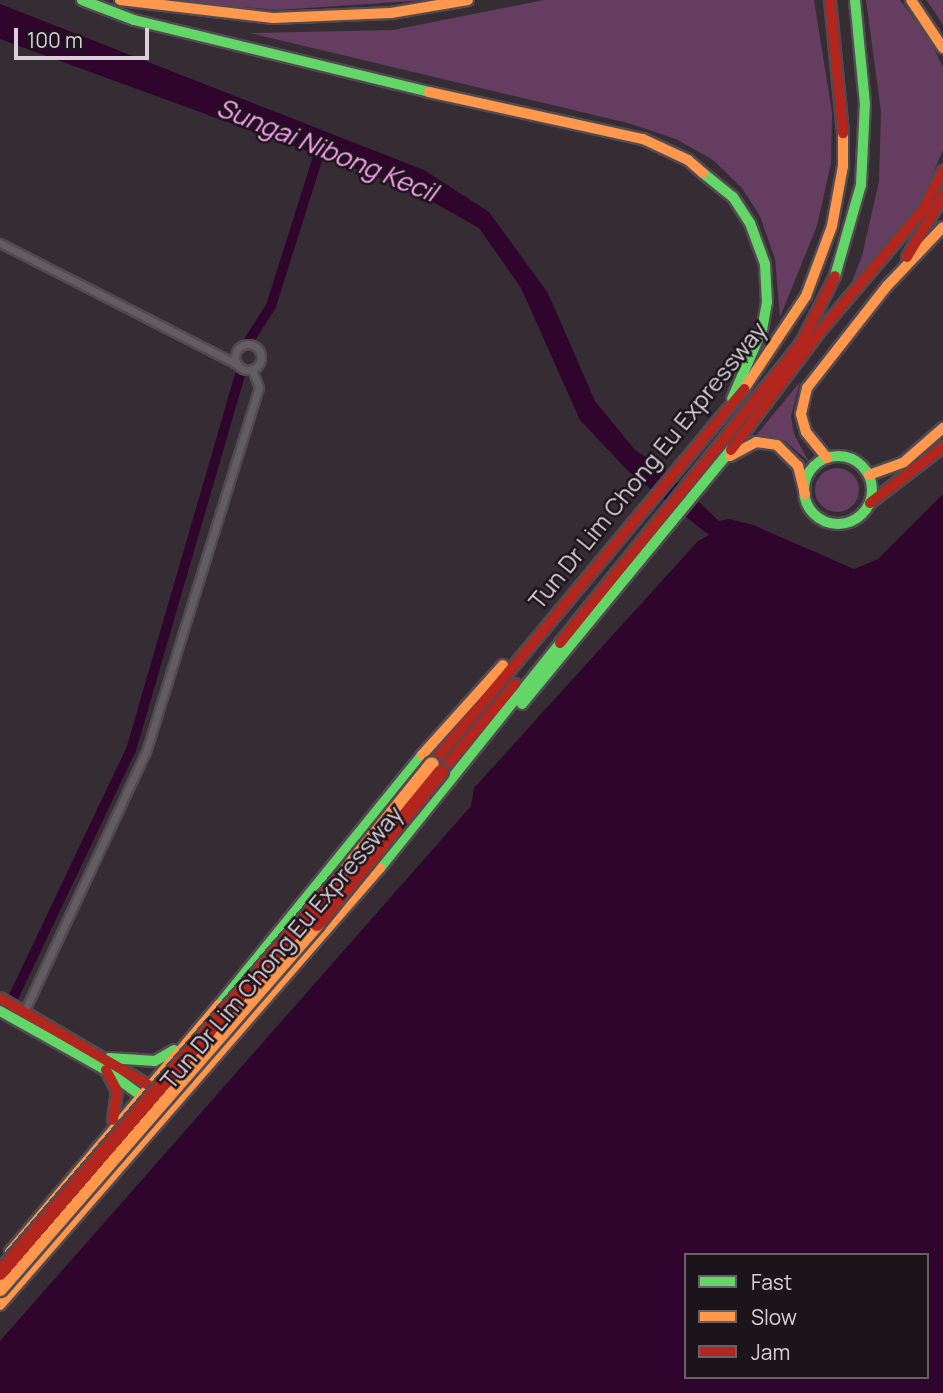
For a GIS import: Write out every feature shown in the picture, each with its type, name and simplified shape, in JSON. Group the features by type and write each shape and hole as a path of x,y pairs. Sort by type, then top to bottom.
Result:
{"main road":[{"path":"82,0 134,20 343,73 643,139 688,160 737,203 765,264 767,302 762,330 732,399"},
{"path":"120,0 274,18 391,13 468,0"},
{"name":"Tun Dr Lim Chong Eu Expressway","path":"437,768 538,634 640,514 732,399 763,366 794,317 832,226 843,166 844,121 830,0"},
{"name":"Tun Dr Lim Chong Eu Expressway","path":"437,768 660,527 801,343 841,264 854,219 865,147 855,0"},
{"path":"911,0 943,48"},
{"path":"717,465 778,393 822,330 916,219 943,171"},
{"path":"887,286 927,229 943,196"},
{"path":"827,458 806,432 803,400 839,342 943,227"},
{"path":"869,475 904,462 943,428"},
{"path":"698,480 717,465 756,442 777,445 798,466 811,510 834,524 859,517 870,503 943,447"},
{"path":"805,494 809,472 827,458 846,457 869,475 870,503"},
{"path":"479,745 500,731 660,527"},
{"name":"Tun Dr Lim Chong Eu Expressway","path":"0,1305 98,1194 161,1112 304,961 479,745 584,608"},
{"name":"Tun Dr Lim Chong Eu Expressway","path":"0,1264 144,1090 205,1023 434,741 487,679 538,634"},
{"path":"0,1273 437,768"},
{"path":"0,1289 259,993 437,768"},
{"path":"0,998 144,1090 161,1112"},
{"path":"0,1011 107,1064 155,1061 205,1023"},
{"path":"95,1148 118,1106 107,1064"}],"street":[{"path":"0,243 238,365 253,369"},
{"path":"238,365 237,350 253,344 262,356 253,369"},
{"path":"24,1012 146,752 259,388 253,369"}],"shaded area":[{"path":"161,0 428,0 277,10"},
{"path":"544,0 814,0 832,113 831,163 817,226 780,317 775,259 760,216 742,188 713,160 676,139 628,123 250,33 393,30"},
{"path":"866,0 900,0 930,40 943,68 943,150 920,204 849,289 862,256 879,181 881,112"},
{"path":"926,0 943,0 943,25 932,8"},
{"path":"800,382 791,416 794,434 809,462 785,441 774,437 753,439"},
{"path":"837,468 853,474 859,490 853,506 837,512 821,506 815,490 821,474"}],"water":[{"name":"Sungai Nibong Kecil","path":"0,4 424,170 489,212 548,293 595,401 635,450 661,467 719,521 729,519 753,525 854,569 878,559 943,494 943,1393 0,1393 0,1341 471,806 474,788 698,541 709,535 629,472 580,420 521,288 479,228 417,193 0,39"}],"waterway":[{"name":"Sungai Nibong Kecil","path":"248,342 271,306 321,147"},
{"path":"14,996 131,750 242,369"}],"traffic: fast":[{"path":"82,0 134,20 429,92"},
{"path":"835,276 861,185 865,104 855,0"},
{"path":"703,173 733,197 750,223 765,264 767,302 762,330 732,399"},
{"path":"522,704 731,450"},
{"path":"838,456 851,459 862,466 869,477 872,490 869,503 862,514 851,521 838,524 825,521 814,514 807,503 804,490 807,477 814,466 825,459 838,456"},
{"path":"380,868 560,643"},
{"path":"219,1005 422,755"},
{"path":"0,1011 106,1070 147,1100"},
{"path":"109,1058 155,1061 174,1050"}],"traffic: slow":[{"path":"120,0 273,18 391,13 468,0"},
{"path":"911,0 943,48"},
{"path":"429,92 643,139 688,160 703,173"},
{"path":"744,389 806,296 832,226 843,166 843,133"},
{"path":"827,458 806,432 801,414 807,388 887,286 943,227"},
{"path":"869,475 904,462 943,428"},
{"path":"730,456 756,442 777,445 798,466 805,494"},
{"path":"422,755 503,665"},
{"path":"340,878 432,764"},
{"path":"0,1305 380,868"},
{"path":"0,1289 317,924"},
{"path":"10,1252 219,1005"}],"traffic: jam":[{"path":"830,0 843,133"},
{"path":"731,450 822,329 923,210 943,171"},
{"path":"907,257 943,196"},
{"path":"560,643 801,343 835,276"},
{"path":"432,764 744,389"},
{"path":"870,503 943,447"},
{"path":"441,772 515,684"},
{"path":"317,924 441,772"},
{"path":"0,1273 340,878"},
{"path":"0,998 148,1085"},
{"path":"106,1070 117,1091 113,1120"}]}
